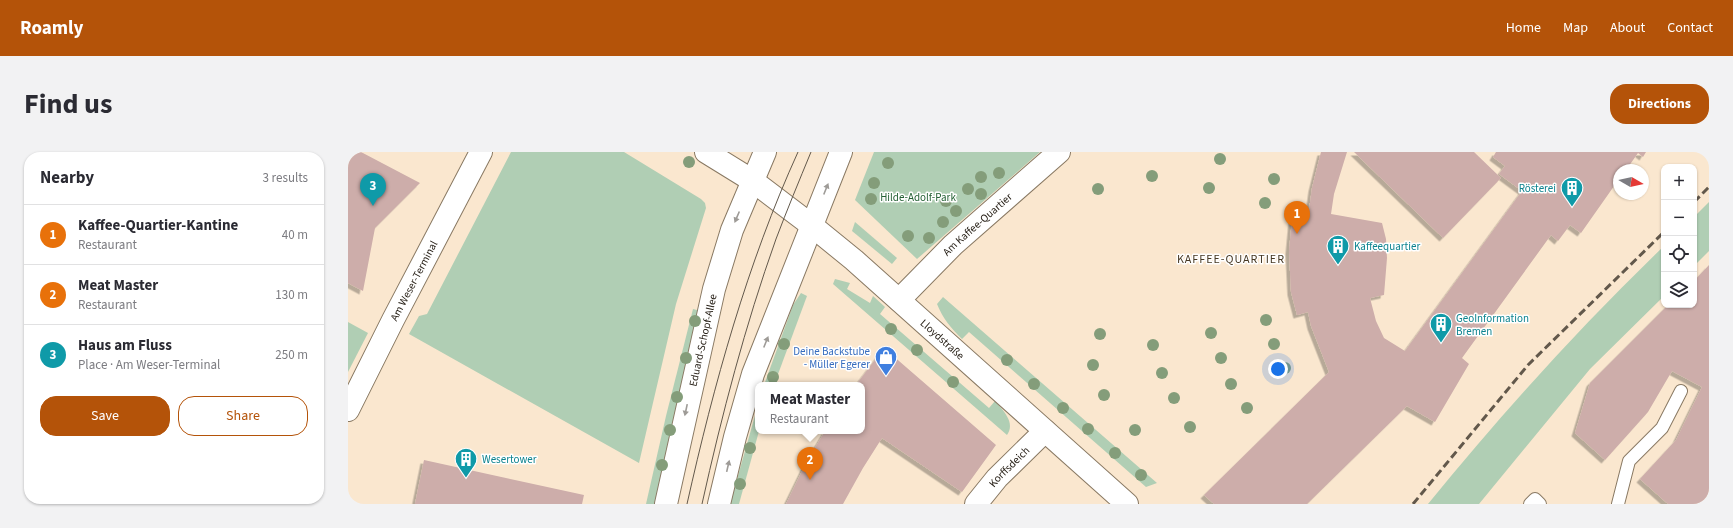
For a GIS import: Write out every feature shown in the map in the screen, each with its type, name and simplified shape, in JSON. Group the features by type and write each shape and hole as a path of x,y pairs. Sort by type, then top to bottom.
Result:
{"street":[{"name":"Am Weser-Terminal","path":"348,410 393,320 481,152"},
{"name":"Lloydstraße","path":"706,152 752,181 811,225 899,300 1127,504"},
{"name":"Eduard-Schopf-Allee","path":"666,504 714,289 732,230 765,152"},
{"path":"719,504 735,437 754,374 811,225 841,152"},
{"name":"Am Kaffee-Quartier","path":"899,300 953,245 1059,152"},
{"name":"Korffsdeich","path":"976,504 997,478 1045,431"}],"lane":[{"path":"1618,504 1629,461 1662,428 1681,391"},
{"path":"1530,504 1535,499 1540,504"}],"green space":[{"path":"511,152 624,152 701,199 705,203 706,208 676,304 639,463 409,334 419,316 427,314"},
{"name":"Hilde-Adolf-Park","path":"874,152 1040,152 917,259 855,200"},
{"path":"1709,202 1709,251 1697,263 1697,236 1697,214"},
{"path":"855,222 897,258 892,264 852,231"},
{"path":"1661,249 1661,299 1590,369 1479,504 1428,504 1513,404 1572,339"},
{"path":"835,279 850,283 847,289 870,303 873,296 885,307 880,314 989,408 995,401 1005,413 1009,421 1010,426 1007,435 833,284"},
{"path":"801,293 807,296 775,382 765,382 793,305"},
{"path":"943,297 1157,483 1146,487 969,332 962,339 954,331 939,309 937,304"},
{"path":"693,309 701,311 657,504 646,504 666,416"},
{"path":"348,322 368,333 348,372"},
{"path":"755,416 755,434 758,434 739,504 730,504"}],"building":[{"path":"348,152 361,152 420,183 375,228 363,291 348,283"},
{"path":"1321,152 1347,152 1334,194 1331,214 1382,223 1386,239 1387,258 1384,295 1370,298 1376,321 1384,338 1405,351 1522,191 1499,174 1505,166 1493,157 1496,152 1646,152 1643,157 1638,153 1630,164 1613,164 1613,188 1581,233 1570,225 1558,241 1551,235 1462,358 1469,364 1435,422 1407,406 1307,504 1214,504 1204,495 1329,372 1311,326 1308,312 1297,315 1291,292 1289,251 1293,208 1309,210 1312,188"},
{"path":"1354,152 1474,152 1501,178 1443,238"},
{"path":"1709,265 1709,504 1668,504 1640,479 1676,440 1702,387 1672,371 1648,412 1605,460 1575,433 1590,383 1665,308 1697,308 1697,278"},
{"path":"884,348 996,445 962,492 882,438 843,504 786,504 804,467 823,434 865,434 865,382 858,382"},
{"name":"Wesertower","path":"424,460 584,495 582,504 415,504"}],"tram line":[{"path":"687,504 697,459 734,325 763,237 798,152"},
{"path":"702,504 726,404 754,304 776,239 811,152"}],"railway":[{"path":"1696,200 1709,187"},
{"path":"1413,504 1528,365 1661,235"}],"place":[{"name":"Haus am Fluss","path":"373,206"},
{"name":"Rösterei","path":"1572,208"},
{"name":"Kaffee-Quartier-Kantine","path":"1297,234"},
{"name":"Kaffeequartier","path":"1338,266"},
{"name":"GeoInformation Bremen","path":"1441,344"},
{"name":"Deine Backstube - Müller Egerer","path":"886,376"},
{"name":"Wesertower","path":"466,478"},
{"name":"Meat Master","path":"810,480"}],"district":[{"name":"KAFFEE-QUARTIER","path":"1231,259"}]}
